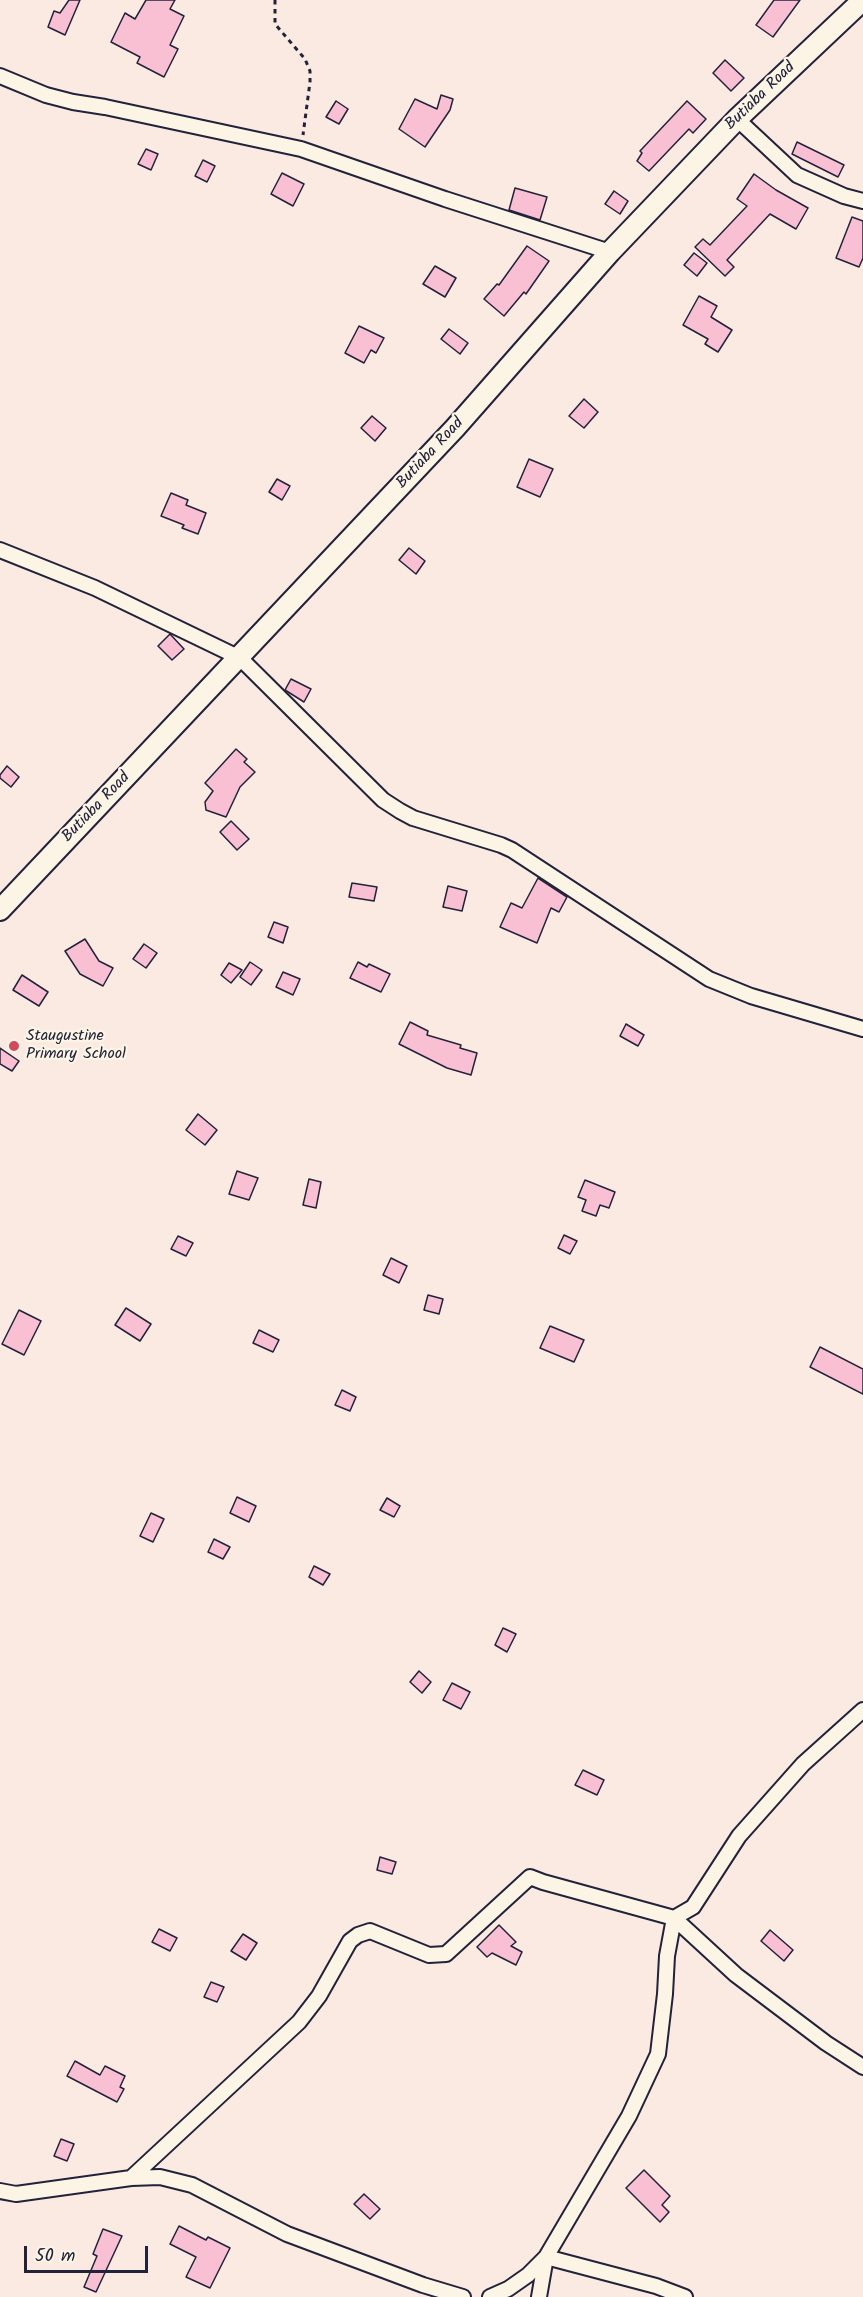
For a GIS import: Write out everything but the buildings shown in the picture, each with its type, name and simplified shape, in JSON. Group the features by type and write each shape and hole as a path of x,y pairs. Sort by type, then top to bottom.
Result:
{"main road":[{"name":"Butiaba Road","path":"0,910 456,428 610,252 737,119 863,0"}],"street":[{"path":"0,76 46,95 73,102 301,149 410,185 445,200 610,252"},
{"path":"737,119 797,176 844,196 863,201"},
{"path":"0,550 95,588 240,658 383,800 400,811 413,818 512,850 709,979 751,996 863,1029"},
{"path":"490,2297 508,2289 528,2275 546,2257 629,2116 658,2054 667,1956 674,1918 693,1907 739,1836 803,1764 863,1710"},
{"path":"131,2178 299,2022 319,1996 350,1941 370,1931 429,1955 446,1954 530,1877 674,1918 736,1975 826,2043 863,2067"},
{"path":"0,2191 16,2194 131,2178 160,2177 192,2185 287,2234 463,2297"},
{"path":"539,2297 546,2257"},
{"path":"546,2257 656,2286 686,2297"}],"path":[{"path":"275,0 275,24 305,58 310,71 301,149"}],"place":[{"name":"Staugustine Primary School","path":"14,1046"}]}
